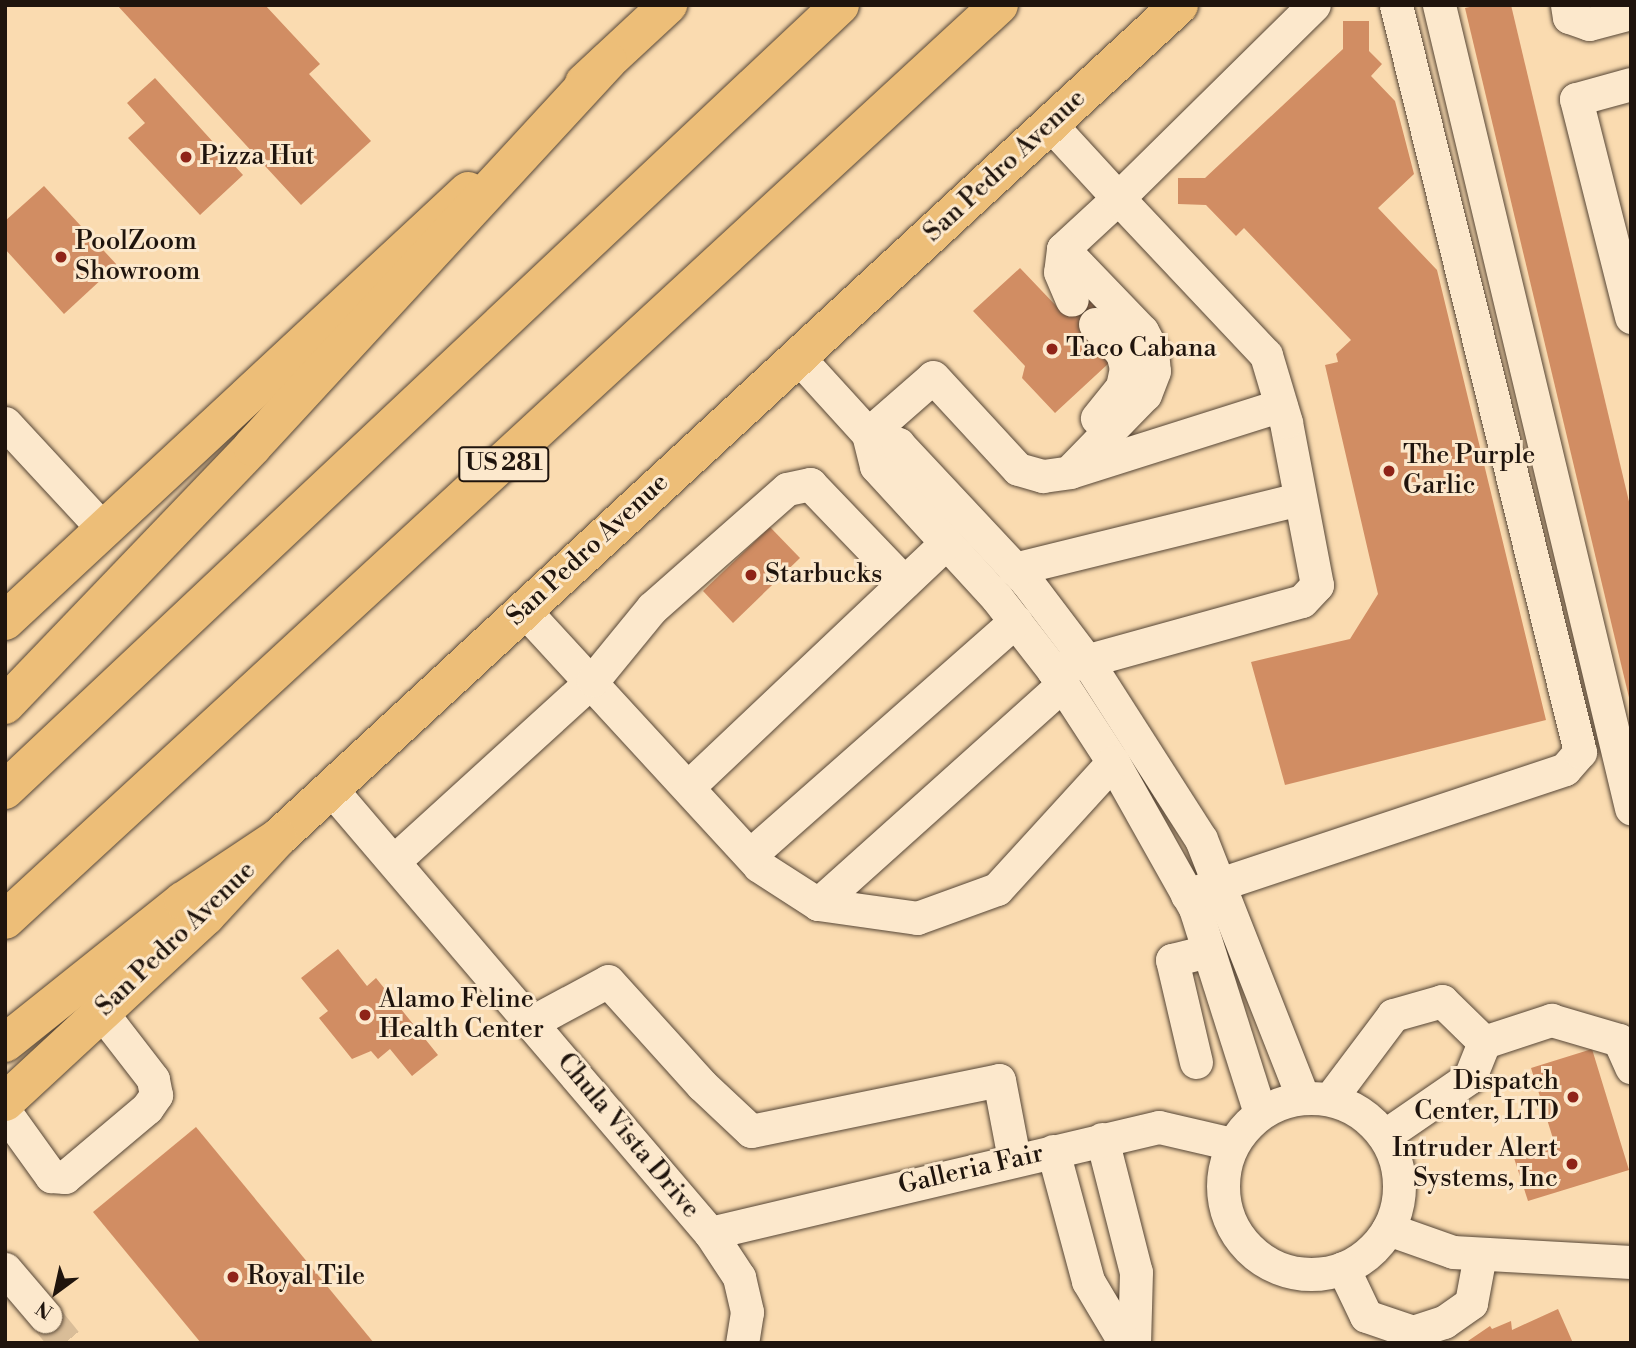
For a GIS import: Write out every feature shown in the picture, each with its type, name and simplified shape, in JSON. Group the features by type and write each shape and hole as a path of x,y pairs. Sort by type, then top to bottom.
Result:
{"main road":[{"path":"5,621 668,5"},
{"path":"5,790 840,5"},
{"name":"US 281","path":"5,920 999,5"},
{"name":"San Pedro Avenue","path":"5,1102 206,916 278,838 523,609 1179,5"},
{"path":"5,705 252,447 608,61"},
{"path":"5,1043 183,901 278,838"}],"street":[{"path":"1072,300 1060,272 1063,249 1314,5"},
{"path":"1187,895 1565,769 1580,752 1396,5"},
{"path":"1439,5 1625,760 1631,808"},
{"path":"1578,15 1631,13"},
{"path":"1631,84 1576,99 1631,317"},
{"path":"818,904 1057,677 1087,661 1302,601 1317,585 1280,405 1266,355 1050,124"},
{"path":"1057,474 1145,394 1154,371 1152,351 1142,331 1063,249"},
{"path":"1057,474 1122,387 1126,368 1122,353 1095,324"},
{"path":"798,357 868,434 876,466 1015,621 1057,677 1113,762 1187,895 1209,951 1260,1113"},
{"path":"868,434 933,376 1018,469 1057,474 1280,405"},
{"path":"5,423 103,529"},
{"path":"868,434 898,444 1014,569 1087,661 1201,839 1317,1099"},
{"path":"395,860 593,680 652,608 787,489 810,484 904,582"},
{"path":"1014,569 1300,499"},
{"path":"688,787 946,543"},
{"path":"523,609 593,680 750,855 818,904 917,918 997,889 1113,762"},
{"path":"750,855 1015,621"},
{"name":"Chula Vista Drive","path":"331,789 395,860 710,1233 739,1277 747,1312 743,1343"},
{"path":"1196,1062 1172,960 1209,951"},
{"path":"531,1022 608,981 702,1085 751,1131 999,1080 1014,1159"},
{"path":"1317,1099 1393,1015 1442,1001 1484,1042"},
{"path":"5,1112 51,1176 65,1177 148,1108 156,1095 153,1079 102,1013"},
{"path":"1484,1042 1551,1020 1619,1040 1631,1067"},
{"path":"1384,1136 1470,1077 1484,1042"},
{"path":"1317,1099 1356,1110 1384,1136 1399,1176 1398,1203 1388,1229 1369,1253 1343,1268 1313,1275 1283,1270 1249,1247 1235,1232 1224,1203 1223,1173 1232,1144 1260,1113 1317,1099"},
{"name":"Galleria Fair","path":"710,1233 1014,1159 1159,1127 1232,1144"},
{"path":"1102,1139 1136,1272 1134,1343"},
{"path":"1053,1151 1088,1281 1125,1343"},
{"path":"1388,1229 1453,1252 1631,1262"},
{"path":"1343,1268 1366,1316 1413,1332 1444,1322 1471,1303 1480,1255"},
{"path":"5,1269 45,1316"}],"building":[{"path":"117,5 265,5 320,64 309,74 371,141 301,205"},
{"path":"1511,5 1631,510 1631,706 1465,8"},
{"path":"1343,21 1369,21 1369,51 1382,64 1371,76 1395,101 1414,174 1378,208 1437,270 1546,720 1285,785 1251,662 1350,639 1378,594 1325,365 1338,362 1336,354 1351,340 1244,228 1236,236 1206,205 1178,204 1178,178 1205,178 1343,49"},
{"name":"Pizza Hut","path":"155,78 243,175 200,215 128,138 145,123 127,103"},
{"name":"PoolZoom Showroom","path":"44,186 117,265 64,314 5,249 5,221"},
{"name":"Taco Cabana","path":"1020,268 1061,311 1081,292 1104,316 1109,363 1055,413 1022,378 1025,366 973,311"},
{"name":"Starbucks","path":"770,527 800,558 733,623 703,591"},
{"name":"Alamo Feline Health Center","path":"338,949 367,986 376,978 438,1055 412,1076 390,1049 378,1059 371,1051 352,1059 319,1018 328,1011 301,978"},
{"path":"1592,1049 1629,1170 1528,1201 1514,1158 1555,1145 1531,1068"},
{"name":"Royal Tile","path":"196,1127 374,1343 201,1343 93,1212"},
{"path":"1558,1309 1573,1343 1465,1343 1490,1326 1492,1329 1511,1321 1512,1330"}],"tunnel":[{"path":"45,1316 67,1343"}],"place":[{"name":"Pizza Hut","path":"186,157"},
{"name":"PoolZoom Showroom","path":"61,257"},
{"name":"Taco Cabana","path":"1052,349"},
{"name":"The Purple Garlic","path":"1389,471"},
{"name":"Starbucks","path":"751,575"},
{"name":"Alamo Feline Health Center","path":"365,1015"},
{"name":"Dispatch Center, LTD","path":"1573,1097"},
{"name":"Intruder Alert Systems, Inc","path":"1572,1164"},
{"name":"Royal Tile","path":"233,1277"}]}
